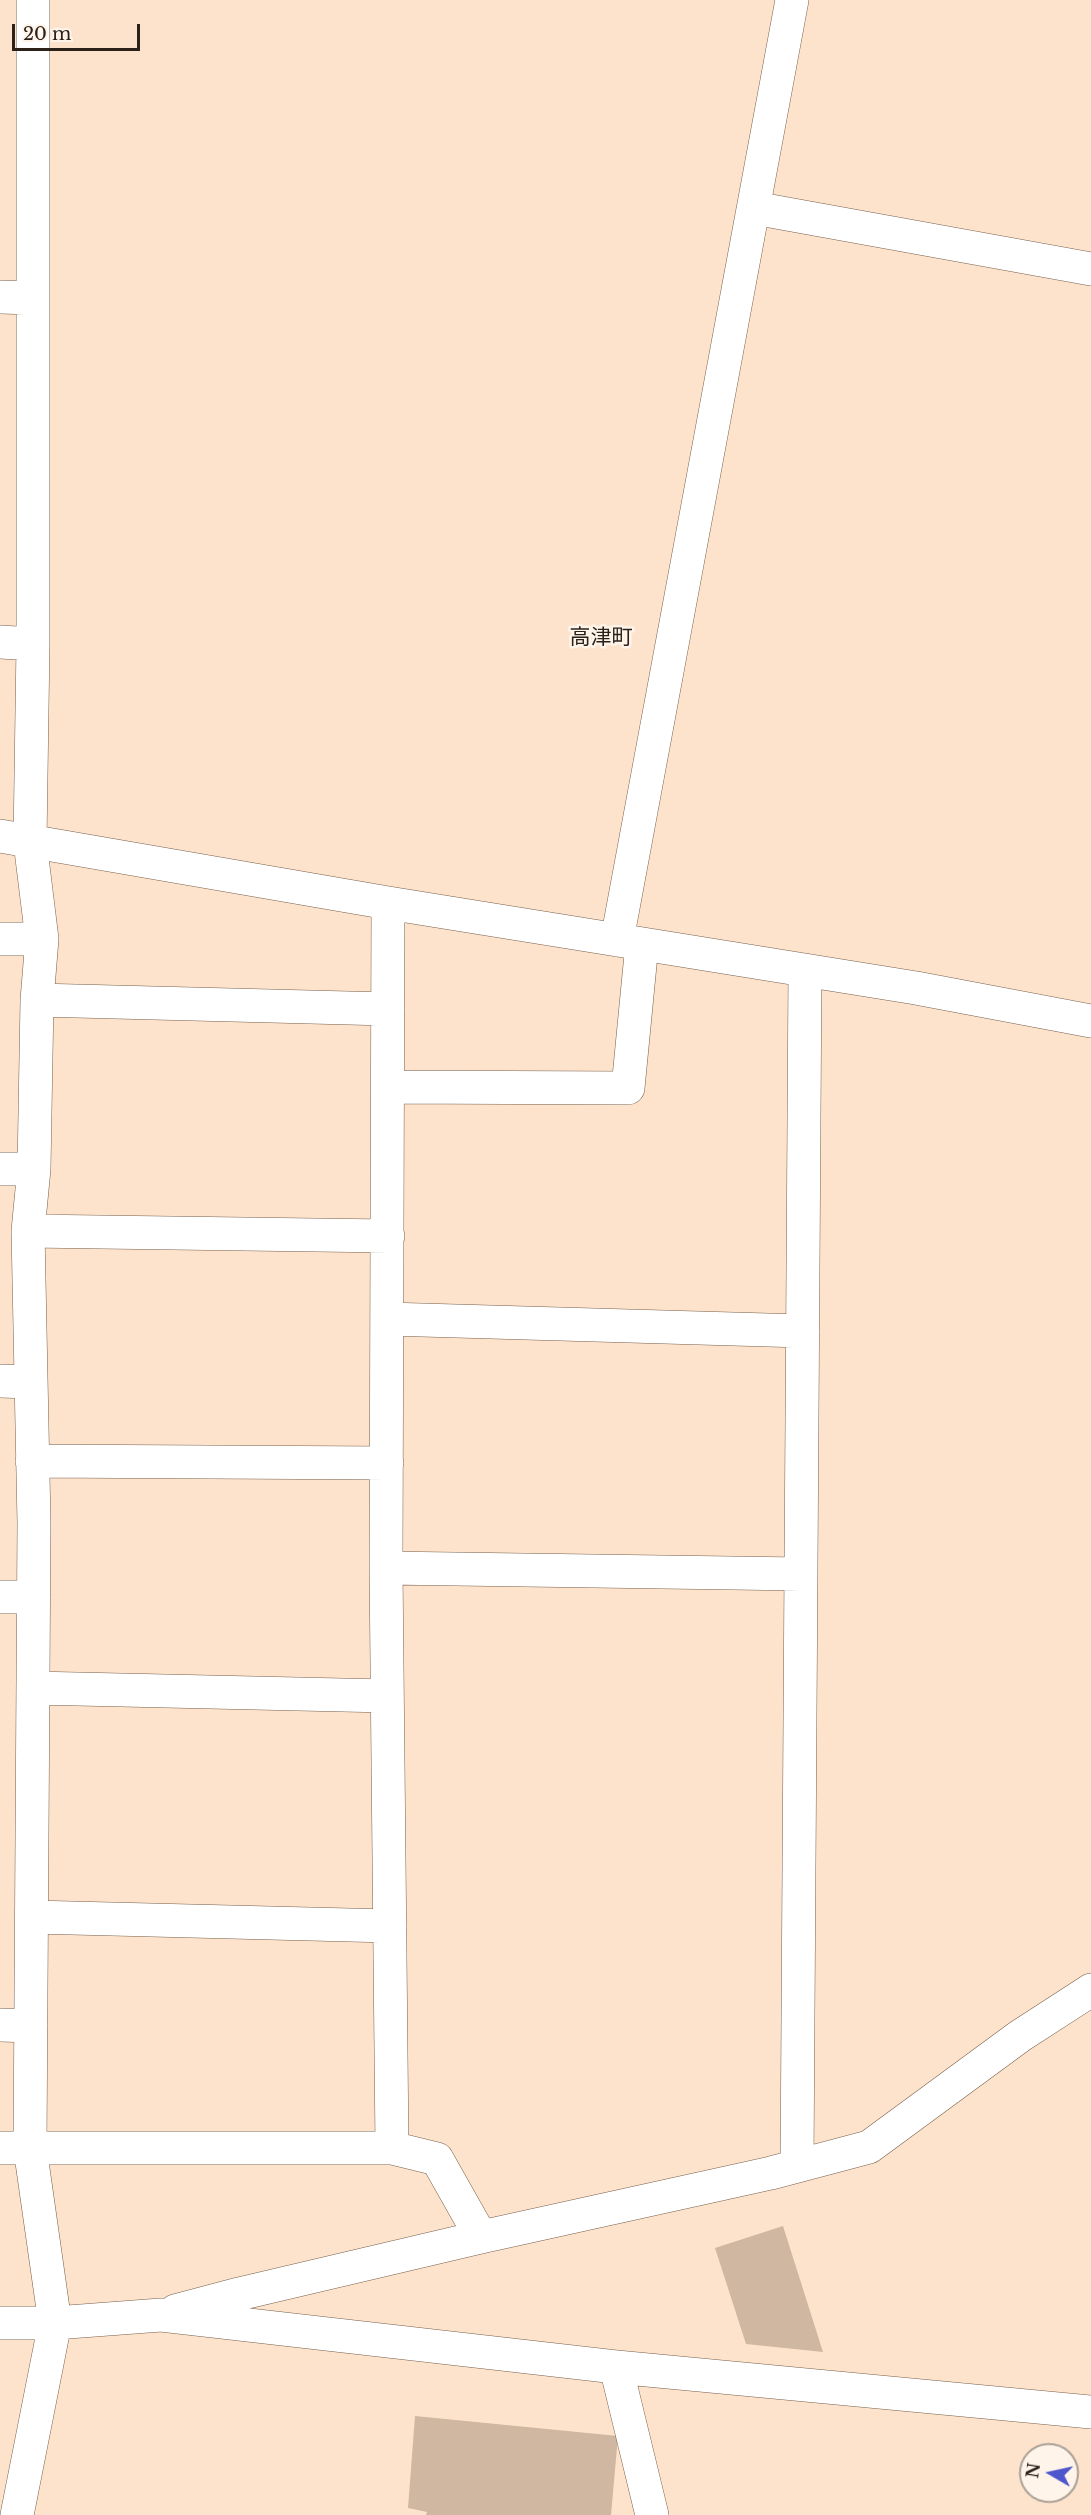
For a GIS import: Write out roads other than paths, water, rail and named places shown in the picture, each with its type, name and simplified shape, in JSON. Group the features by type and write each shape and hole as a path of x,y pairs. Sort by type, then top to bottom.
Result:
{"street":[{"path":"17,2515 55,2323 15,2148 15,2026 32,1917 34,1597 32,1461 15,1382 34,1169 37,1000 42,939 15,839 33,644 33,0"},
{"path":"388,1087 628,1088 630,942 754,208 792,0"},
{"path":"754,208 1091,270"},
{"path":"0,297 33,298"},
{"path":"0,642 33,644"},
{"path":"15,839 388,903 805,970 1091,1021"},
{"path":"388,903 386,1568 392,2148"},
{"path":"0,939 42,939"},
{"path":"796,2166 805,970"},
{"path":"37,1000 388,1009"},
{"path":"0,1169 34,1169"},
{"path":"28,1231 388,1236"},
{"path":"387,1319 803,1331"},
{"path":"32,1461 387,1463"},
{"path":"386,1568 801,1574"},
{"path":"0,1597 34,1597"},
{"path":"33,1688 387,1696"},
{"path":"32,1917 390,1926"},
{"path":"0,2323 55,2323 161,2315 239,2294 796,2166 869,2147 1020,2036 1091,1990"},
{"path":"15,2148 392,2148 437,2159 481,2237"},
{"path":"161,2315 616,2367 1091,2412"},
{"path":"616,2367 652,2515"}],"district":[{"name":"高津町","path":"601,638"}]}
